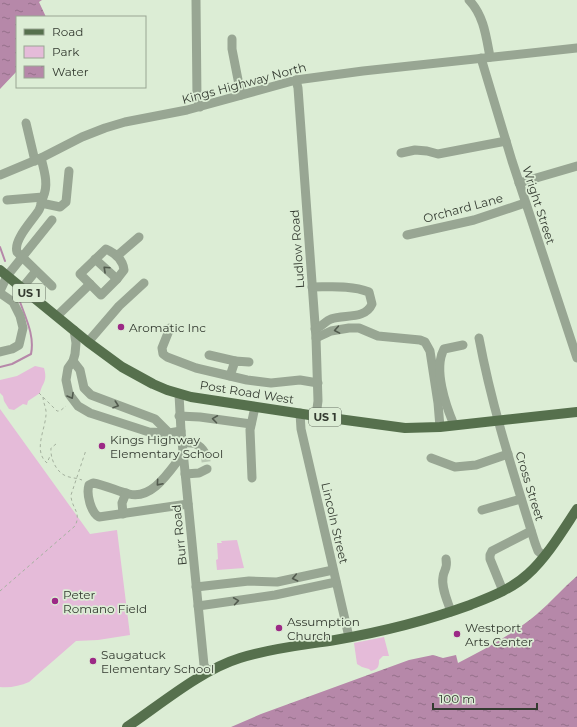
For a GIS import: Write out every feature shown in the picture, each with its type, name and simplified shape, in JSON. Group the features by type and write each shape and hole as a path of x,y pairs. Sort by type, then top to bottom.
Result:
{"main road":[{"name":"Post Road West","path":"4,273 88,342 122,367 136,376 178,394 300,414 405,428 454,425 577,412"},
{"path":"127,727 208,672 230,662 254,654 349,638 408,624 451,612 503,590 523,578 534,569 577,509"}],"street":[{"path":"196,0 197,99 200,107"},
{"name":"Wright Street","path":"469,0 474,5 481,18 485,30 485,58 506,141 566,325 575,345 577,358"},
{"path":"232,40 232,49 241,95"},
{"name":"Kings Highway North","path":"0,175 105,128 200,107 296,80 577,48"},
{"name":"Ludlow Road","path":"296,80 298,88 316,338 318,384 316,416"},
{"path":"26,123 44,174 46,192 39,209 16,246 17,252 52,286"},
{"path":"401,153 415,150 438,154 506,141"},
{"path":"519,183 577,166"},
{"path":"7,200 42,200 60,207 66,202 69,171"},
{"name":"Orchard Lane","path":"407,235 474,220 525,203"},
{"path":"0,352 12,349 19,345 23,328 20,316 13,302 0,292 4,273 22,257 52,220"},
{"path":"117,256 139,237"},
{"path":"106,249 117,256 121,261 124,270 101,295 80,274 106,249"},
{"path":"95,259 117,279"},
{"path":"22,288 36,270"},
{"path":"88,342 119,306 144,283"},
{"path":"57,316 90,284"},
{"path":"312,287 360,289 368,292 372,304 370,309 365,312 356,315 334,318 325,322 321,327 315,328"},
{"path":"170,328 162,348 163,354 196,368 271,383 300,380 318,384"},
{"path":"316,338 330,331 359,328 378,336 420,340 428,346 430,351 440,426"},
{"path":"74,330 76,343 73,361 68,368 66,380 67,389 73,400 85,411 130,427 152,433 169,433 180,431"},
{"name":"Cross Street","path":"479,338 491,396 508,454 538,551 544,556"},
{"path":"454,425 445,403 442,390 442,354 444,349 463,345"},
{"path":"209,355 235,361 249,362"},
{"path":"73,361 80,370 84,388 91,395 155,419 169,433"},
{"path":"230,376 235,361"},
{"path":"300,380 317,370"},
{"name":"Burr Road","path":"178,394 180,431 204,665 208,672"},
{"path":"252,478 250,438 251,424 255,407"},
{"name":"Lincoln Street","path":"300,414 301,429 349,638"},
{"path":"179,416 200,416 251,424"},
{"path":"182,443 193,442 199,445 205,453"},
{"path":"183,454 151,491 139,495 126,493 95,483 90,484 88,491 95,515 101,517 188,504"},
{"path":"431,458 455,467 476,465 508,454"},
{"path":"185,474 199,473 208,469"},
{"path":"123,514 122,505 126,493"},
{"path":"482,510 522,499"},
{"path":"503,590 490,559 490,555 492,551 531,531"},
{"path":"446,559 448,567 443,577 451,612"},
{"path":"196,587 249,581 277,582 334,570"},
{"path":"266,582 268,596"},
{"path":"198,606 268,596 336,582"}],"path":[{"path":"39,393 59,411 73,400"},
{"path":"43,397 46,414 41,438 40,453 43,460 47,463 51,448 56,444"},
{"path":"0,592 75,526 78,516 71,501 71,495 86,450"},
{"path":"50,456 59,472 65,476 76,478 90,484"}],"green space":[{"path":"35,366 44,368 45,373 45,379 40,393 28,401 27,405 23,404 14,410 9,409 0,393 0,380 17,376"},
{"path":"0,409 90,534 117,530 130,635 98,640 76,641 29,682 19,686 7,687 0,687"},
{"path":"237,540 244,568 217,570 217,543 222,543 221,541"},
{"path":"384,637 389,656 383,656 379,660 377,668 371,671 357,664 354,643"}],"water":[{"path":"0,0 42,0 39,2 46,16 16,16 16,72 0,89"},
{"path":"577,576 577,727 231,727 261,714 409,660 433,655 443,658 456,655 458,663 499,641 528,621"}],"waterway":[{"path":"0,247 5,261"},
{"path":"0,367 12,364 31,354 31,333 19,299"}],"tunnel":[{"path":"205,453 207,469"}],"place":[{"name":"Aromatic Inc","path":"121,327"},
{"name":"Kings Highway Elementary School","path":"102,446"},
{"name":"Peter Romano Field","path":"55,601"},
{"name":"Assumption Church","path":"279,628"},
{"name":"Westport Arts Center","path":"457,634"},
{"name":"Saugatuck Elementary School","path":"93,661"}]}
